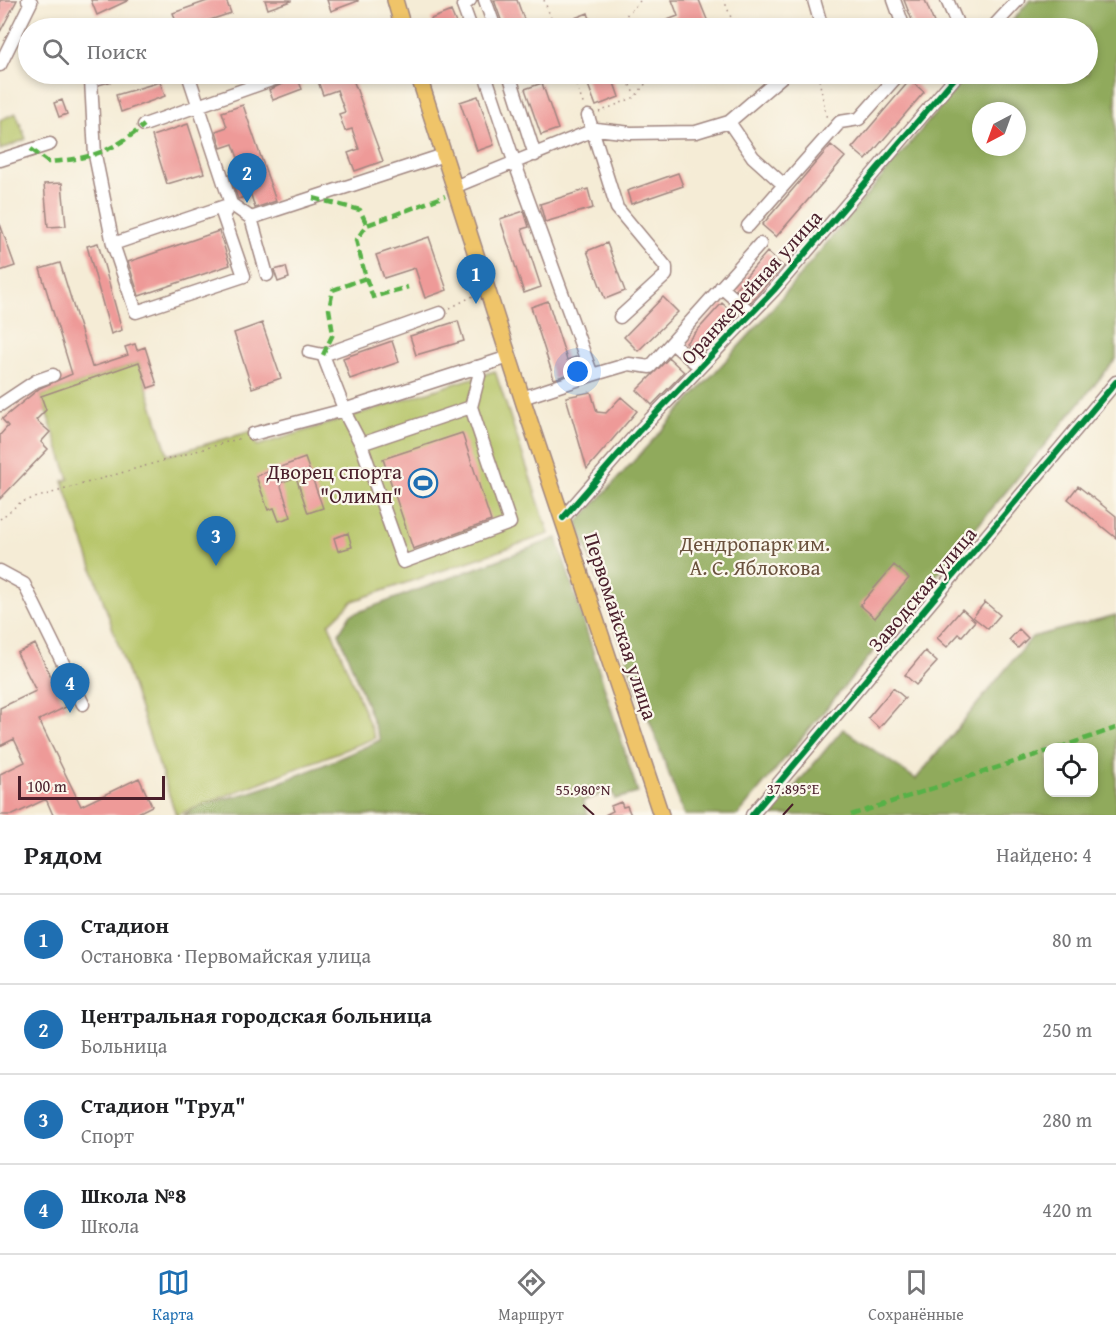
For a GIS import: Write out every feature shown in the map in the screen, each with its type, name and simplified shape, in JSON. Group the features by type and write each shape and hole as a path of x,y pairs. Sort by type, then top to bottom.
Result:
{"main road":[{"path":"395,0 401,18"},
{"name":"Первомайская улица","path":"421,84 522,398 661,815"}],"street":[{"path":"23,18 31,2 28,0"},
{"path":"467,18 463,6 470,0"},
{"path":"485,0 491,18"},
{"path":"814,0 819,18"},
{"path":"894,0 900,18"},
{"path":"947,0 955,18"},
{"path":"1002,18 1018,0"},
{"path":"0,65 18,28"},
{"path":"91,84 95,155 113,244 136,312 244,276 223,215 231,204"},
{"path":"192,84 231,204 250,218 267,275"},
{"path":"144,125 259,84"},
{"path":"488,84 592,375"},
{"path":"512,84 536,154"},
{"path":"454,187 591,130 632,133 696,132 729,122 773,84"},
{"path":"748,225 840,122 859,119 890,84"},
{"name":"Оранжерейная улица","path":"563,518 638,432 752,313 949,84"},
{"path":"588,116 617,208 666,267 666,275 620,317"},
{"path":"729,122 753,157 784,185"},
{"path":"0,160 50,144"},
{"path":"250,218 444,155"},
{"path":"113,244 231,204"},
{"path":"522,398 629,364 650,367 760,244"},
{"path":"722,287 752,313"},
{"path":"309,352 322,355 440,313"},
{"path":"672,343 700,367"},
{"path":"322,355 344,410 361,444 403,562 510,523 471,407 479,376 476,367"},
{"path":"254,434 344,410 509,357"},
{"path":"0,405 36,381 53,375"},
{"name":"Заводская улица","path":"752,815 1116,382"},
{"path":"361,444 471,407"},
{"path":"0,571 24,584 83,704"}],"path":[{"path":"544,0 551,18"},
{"path":"624,18 641,0"},
{"path":"724,0 731,18"},
{"path":"576,84 588,116 635,97 645,84"},
{"path":"629,84 635,97"},
{"path":"820,84 831,133"},
{"path":"440,313 477,293 485,282"},
{"path":"0,519 21,502 254,434"}],"green space":[{"name":"Дендропарк им. А. С. Яблокова","path":"1030,0 1116,0 1116,359 738,815 684,815 577,523 760,323 960,84 1098,84 1098,18 1015,18"},
{"path":"16,113 26,139 0,150 0,120"},
{"path":"139,362 168,455 252,431 257,446 495,371 549,534 353,601 329,624 375,738 176,815 65,488 63,481 69,479 41,396"},
{"path":"557,538 638,793 615,799 611,790 583,801 588,815 184,815 208,803 254,791 302,774 380,740 339,633 350,615"},
{"path":"1116,615 1116,815 771,815 843,729 916,779 1032,637"}],"building":[{"path":"0,0 17,0 0,32"},
{"path":"91,0 129,0 97,15"},
{"path":"210,0 226,0 231,13 216,18 175,18 173,13"},
{"path":"265,0 291,0 291,1 268,9"},
{"path":"327,0 358,0 358,1 331,11"},
{"path":"494,0 517,0 523,18 500,18"},
{"path":"672,0 699,0 706,18 673,18 678,16"},
{"path":"904,0 925,0 932,18 911,18"},
{"path":"451,11 454,18 434,18"},
{"path":"588,13 590,18 575,18"},
{"path":"161,84 165,96 121,112 116,95"},
{"path":"282,84 300,84 302,89 273,100 269,90"},
{"path":"319,84 355,84 383,161 355,171 348,153 359,149 352,129 345,131 339,114 345,112 337,90 323,95"},
{"path":"542,84 558,129 541,135 525,89"},
{"path":"588,84 614,84 619,97 596,106"},
{"path":"907,84 915,84 924,92 866,160 852,148"},
{"path":"478,96 494,145 477,151 460,102"},
{"path":"62,100 67,114 59,117 54,103"},
{"path":"243,105 276,201 255,208 251,195 238,199 231,179 244,175 233,144 221,148 216,131 227,127 222,112"},
{"path":"188,124 204,173 167,184 152,136"},
{"path":"831,145 845,157 776,237 762,225"},
{"path":"678,173 683,186 631,204 627,191"},
{"path":"62,183 66,226 48,227 44,184"},
{"path":"588,189 593,208 545,222 540,204"},
{"path":"524,211 529,227 522,229 541,287 524,293 500,219"},
{"path":"0,224 15,266 0,271"},
{"path":"219,231 230,265 139,296 128,262"},
{"path":"429,237 447,290 425,298 415,268 384,278 376,255"},
{"path":"98,243 122,330 111,334 87,246"},
{"path":"607,243 625,291 605,299 587,251"},
{"path":"767,252 783,266 751,302 735,289"},
{"path":"60,263 92,367 128,355 125,347 135,344 137,350 145,347 157,385 148,388 139,362 41,396 46,410 36,420 50,432 41,442 48,449 0,499 0,435 8,426 2,419 40,388 72,374 40,269"},
{"path":"286,267 289,278 278,282 274,270"},
{"path":"663,297 678,312 638,351 624,337"},
{"path":"548,301 567,360 576,357 581,370 554,379 531,307"},
{"path":"722,303 735,315 700,355 686,343"},
{"path":"458,321 464,341 416,355 410,336"},
{"path":"262,323 281,378 252,388 234,333"},
{"path":"392,341 399,362 350,379 343,358"},
{"path":"669,358 684,372 652,405 637,390"},
{"path":"591,392 597,412 606,413 621,397 637,411 587,469 566,397"},
{"path":"462,433 491,521 413,549 383,459"},
{"path":"305,458 323,508 308,513 296,477 280,483 291,517 279,521 274,508 268,510 256,476"},
{"path":"1078,486 1116,516 1116,538 1068,499"},
{"path":"348,533 352,547 338,551 334,538"},
{"path":"894,565 909,578 875,618 860,605"},
{"path":"985,602 1000,615 988,629 973,617"},
{"path":"962,609 975,621 962,636 959,634 947,647 937,638"},
{"path":"1019,629 1028,638 1018,648 1009,640"},
{"path":"35,644 66,707 39,720 81,806 139,778 152,806 134,815 53,815 46,799 13,815 0,815 0,774 25,762 14,739 0,746 0,708 36,691 17,653"},
{"path":"925,651 937,662 916,685 905,675"},
{"path":"893,688 905,698 879,728 868,718"},
{"path":"621,802 623,807 627,806 631,815 605,815 613,811 611,806"}],"marked path":[{"path":"31,149 48,162 76,159 111,148 144,125"},
{"path":"323,355 333,334 329,309 333,290 366,278 356,240 367,225 445,196"},
{"path":"313,198 360,210 367,225"},
{"path":"366,278 373,297 408,287"},
{"path":"1072,743 1116,728"},
{"path":"851,815 1044,752"}],"cycle path":[{"path":"563,518 638,432 774,290 949,84"},
{"path":"752,815 1116,382"}],"place":[{"name":"Центральная городская больница","path":"247,203"},
{"name":"Стадион","path":"476,304"},
{"name":"Дворец спорта \"Олимп\"","path":"423,483"},
{"name":"Стадион \"Труд\"","path":"216,566"},
{"name":"Школа №8","path":"70,713"}]}
